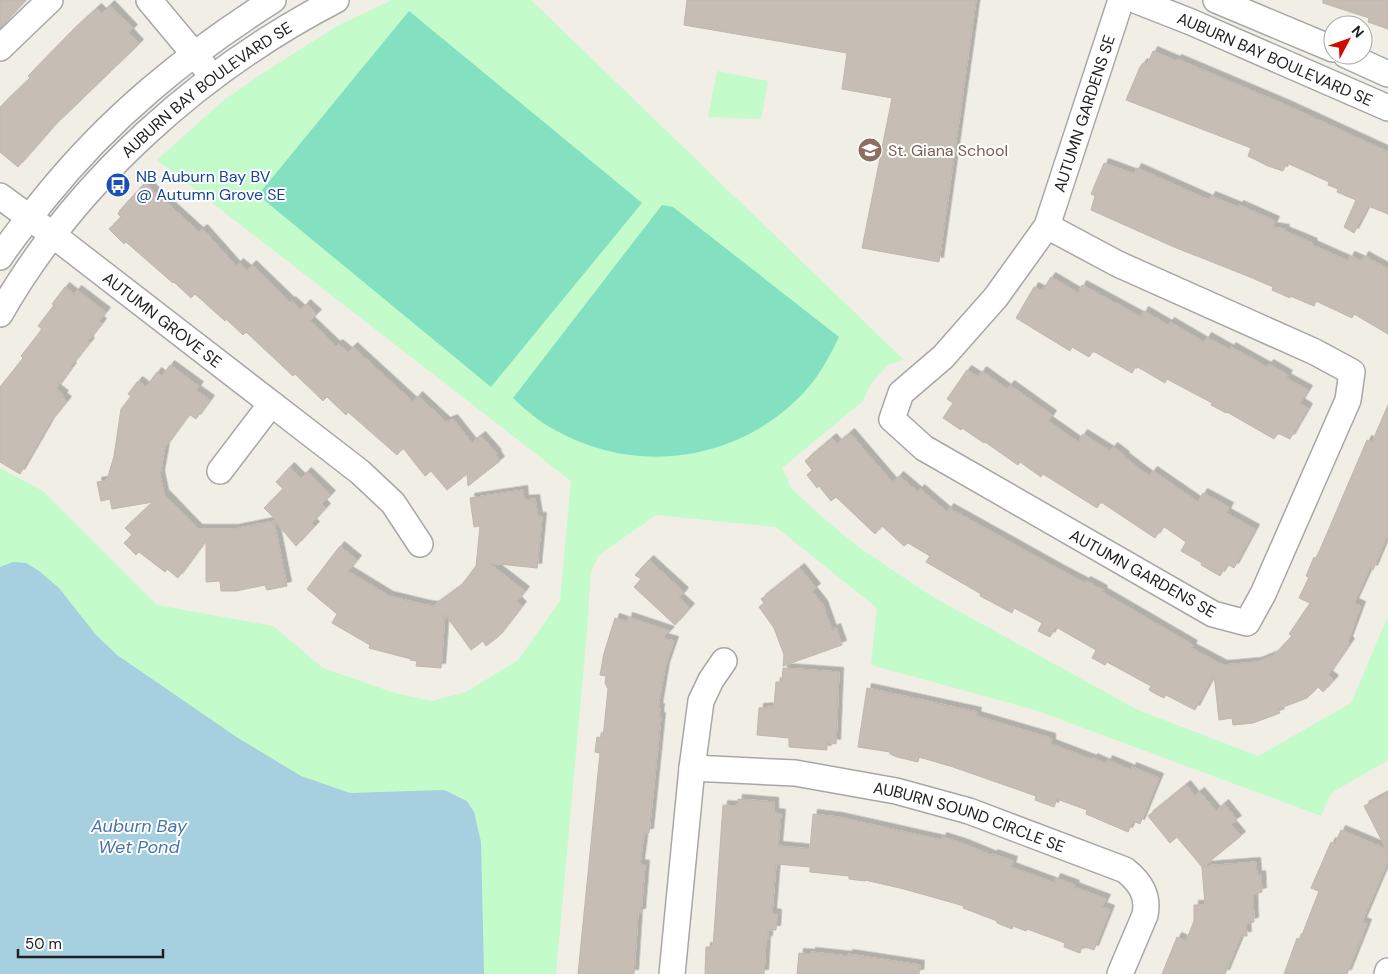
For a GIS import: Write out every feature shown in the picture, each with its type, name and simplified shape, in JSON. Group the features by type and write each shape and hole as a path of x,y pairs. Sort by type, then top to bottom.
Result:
{"street":[{"path":"3,39 50,0"},
{"path":"149,0 213,78"},
{"name":"AUBURN BAY BOULEVARD SE","path":"0,257 29,217 73,165 118,117 194,53 274,0"},
{"name":"AUBURN BAY BOULEVARD SE","path":"0,314 29,268 53,235 131,147 178,105 213,78 278,32 336,0"},
{"name":"AUTUMN GARDENS SE","path":"1047,226 1118,264 1314,352 1352,372 1348,400 1263,594 1247,623 1213,614 1204,609 924,448 892,419 901,393 943,357 990,304 1047,226 1121,0"},
{"name":"AUBURN BAY BOULEVARD SE","path":"1136,0 1192,22 1388,108"},
{"name":"AUBURN BAY BOULEVARD SE","path":"1216,0 1256,8 1323,44"},
{"name":"AUBURN BAY BOULEVARD SE","path":"1368,65 1388,74"},
{"name":"AUTUMN GROVE SE","path":"0,196 354,467 384,493 401,513 420,544"},
{"path":"220,471 272,404"},
{"path":"672,974 692,768 701,701 711,680 724,661"},
{"name":"AUBURN SOUND CIRCLE SE","path":"692,768 795,774 896,791 969,811 1125,870 1136,879 1143,889 1146,908 1145,915 1120,974"}],"green space":[{"path":"392,0 531,0 904,360 887,365 870,385 863,401 782,468 792,489 857,546 933,597 1138,710 1258,756 1351,703 1388,616 1388,760 1331,793 1321,816 1035,710 871,665 877,608 776,527 656,515 599,555 591,571 556,974 0,974 0,468 43,491 157,605 273,626 323,668 395,693 432,701 466,692 518,660 560,601 571,481 157,160 224,100 260,75 337,26"},
{"path":"409,11 642,203 491,387 258,195"},
{"path":"717,71 768,81 761,119 708,117"},
{"path":"662,205 673,207 839,337 812,383 787,409 758,429 726,444 692,453 658,457 623,454 588,445 549,427 513,398"}],"water":[{"name":"Auburn Bay Wet Pond","path":"13,562 26,563 59,588 96,635 117,655 238,738 301,776 350,793 444,790 467,801 474,812 481,842 484,974 0,974 0,567"}],"building":[{"path":"0,0 26,0 0,28"},
{"path":"687,0 976,0 939,262 862,248 892,98 842,89 847,53 684,25"},
{"path":"1323,0 1388,0 1388,29 1373,24 1373,15 1360,15 1323,3"},
{"path":"110,5 133,29 129,33 139,44 53,127 18,167 0,152 0,107 30,78 28,76 75,28 97,8 102,13"},
{"path":"1153,51 1176,61 1177,59 1288,106 1388,152 1388,214 1368,206 1354,233 1344,227 1356,200 1337,192 1338,189 1328,185 1329,182 1287,163 1283,171 1268,166 1248,156 1251,148 1126,100 1140,67 1143,63 1147,65"},
{"path":"1104,163 1134,174 1137,168 1209,200 1211,196 1238,207 1239,205 1275,221 1272,227 1285,229 1284,231 1348,261 1350,256 1362,261 1364,256 1388,269 1388,334 1354,314 1352,318 1316,301 1314,306 1290,296 1290,298 1272,290 1273,287 1174,247 1091,210 1095,196 1091,194"},
{"path":"145,183 199,232 203,229 236,266 239,263 247,270 252,265 290,302 301,310 306,304 317,314 310,321 336,346 338,344 348,352 353,347 413,402 418,396 446,422 453,419 472,443 481,436 497,454 500,461 468,486 467,474 447,490 431,471 425,476 403,448 397,455 348,412 346,415 327,397 323,401 246,332 243,335 195,294 191,298 126,242 124,244 109,229 121,217 118,214 120,210"},
{"path":"1051,277 1078,293 1082,285 1141,317 1144,311 1168,325 1170,322 1204,342 1207,337 1230,350 1231,347 1267,367 1269,364 1288,375 1286,378 1308,390 1300,403 1308,408 1290,439 1278,433 1274,439 1167,379 1165,383 1136,366 1132,373 1093,351 1089,357 1072,347 1070,351 1016,318 1034,287 1042,291"},
{"path":"65,287 74,294 77,290 106,312 99,321 102,323 88,341 90,342 56,389 64,395 62,397 67,401 50,422 20,474 0,462 0,387 23,358 21,356 42,329 38,326"},
{"path":"170,365 199,386 196,390 210,400 196,419 189,414 165,447 160,475 164,494 198,529 234,529 274,521 287,586 267,590 265,585 236,591 221,591 220,581 206,582 206,540 178,578 167,569 165,572 139,552 136,555 124,543 132,535 125,528 153,502 112,509 110,499 101,501 97,482 107,480 114,456 121,409 131,396 128,394 138,381 146,387 157,372 162,376"},
{"path":"967,370 978,377 982,371 1007,389 1010,385 1052,415 1048,421 1078,442 1083,434 1110,451 1113,447 1149,476 1153,471 1198,502 1203,493 1229,507 1226,513 1255,529 1234,568 1227,564 1220,576 1181,551 1186,542 1163,526 1155,538 1101,502 1097,508 1043,474 1041,477 1020,462 1018,465 985,442 943,418 953,403 947,399"},
{"path":"1388,405 1388,534 1373,570 1370,568 1354,603 1361,606 1348,641 1350,643 1328,675 1334,680 1323,692 1318,687 1307,698 1278,709 1280,713 1253,723 1233,725 1232,718 1219,720 1214,674 1195,710 1166,695 1164,698 1156,694 1149,690 1151,686 1107,662 1105,665 1092,658 1096,650 1056,627 1050,637 1038,631 1042,623 1014,608 1012,613 980,596 981,594 926,562 930,556 908,543 904,546 882,526 875,534 836,497 831,501 819,486 817,488 807,475 812,470 805,461 832,438 837,444 850,433 893,483 899,476 918,492 920,489 947,512 949,508 1062,571 1103,590 1102,592 1193,645 1191,648 1223,665 1257,662 1274,655 1292,636 1289,634 1310,603 1299,598 1309,577 1306,576 1314,557 1316,559 1367,440 1372,442"},
{"path":"290,467 301,478 307,472 331,495 322,504 326,508 312,523 315,526 296,546 264,508 283,489 276,482"},
{"path":"523,490 524,500 535,499 538,517 542,517 537,568 489,563 525,591 517,601 522,606 498,637 486,646 483,641 471,650 445,614 441,668 416,666 417,661 369,648 370,645 332,623 337,614 307,589 340,546 357,560 348,571 389,596 434,606 460,587 476,566 480,526 474,527 470,498"},
{"path":"649,560 684,592 679,598 690,608 675,625 634,587 641,579 635,575"},
{"path":"800,568 816,588 812,591 823,605 832,630 836,628 842,645 783,666 784,655 774,628 759,607 764,603 761,599"},
{"path":"628,617 670,631 663,638 674,641 665,667 658,708 660,708 659,717 661,717 649,833 644,833 640,864 645,865 641,913 638,913 634,974 578,974 600,753 595,752 597,737 603,738 608,689 605,683 606,676 600,675 604,653 615,618 627,622"},
{"path":"783,668 839,672 836,744 827,742 827,750 789,747 789,738 757,735 759,708 774,707 776,682 782,682"},
{"path":"867,688 977,712 976,716 1051,738 1051,744 1093,760 1093,758 1106,764 1108,760 1131,770 1132,767 1159,778 1140,824 1133,821 1128,832 1086,814 1087,810 1057,799 1054,807 1035,800 1036,796 953,767 919,757 918,762 897,757 890,754 890,752 858,747"},
{"path":"1186,785 1195,796 1200,792 1216,811 1224,804 1237,820 1231,824 1241,836 1204,866 1256,862 1257,876 1261,875 1262,892 1253,895 1254,922 1246,923 1247,936 1241,936 1225,974 1162,974 1177,937 1186,941 1194,921 1194,905 1205,905 1202,867 1177,837 1170,843 1148,816"},
{"path":"1388,793 1388,861 1362,922 1367,924 1347,974 1284,974 1297,938 1300,940 1319,891 1311,888 1331,842 1335,844 1341,830 1386,849 1364,806"},
{"path":"738,799 774,802 774,813 781,814 778,846 810,849 813,814 838,817 941,840 942,837 993,856 993,854 1013,861 1011,867 1054,883 1056,878 1075,885 1074,887 1106,899 1102,907 1110,910 1094,950 1082,946 1080,953 1064,947 1065,943 1027,929 1026,931 1013,926 1012,929 963,908 964,906 904,889 865,880 849,879 849,876 810,872 810,867 776,864 772,913 777,914 776,930 768,930 764,974 705,974 706,947 713,947 723,805 737,806"},
{"path":"811,952 848,956 848,954 920,965 919,974 797,974 799,953 811,954"}],"place":[{"name":"St. Giana School","path":"870,150"},
{"name":"NB Auburn Bay BV @ Autumn Grove SE","path":"118,185"}]}
